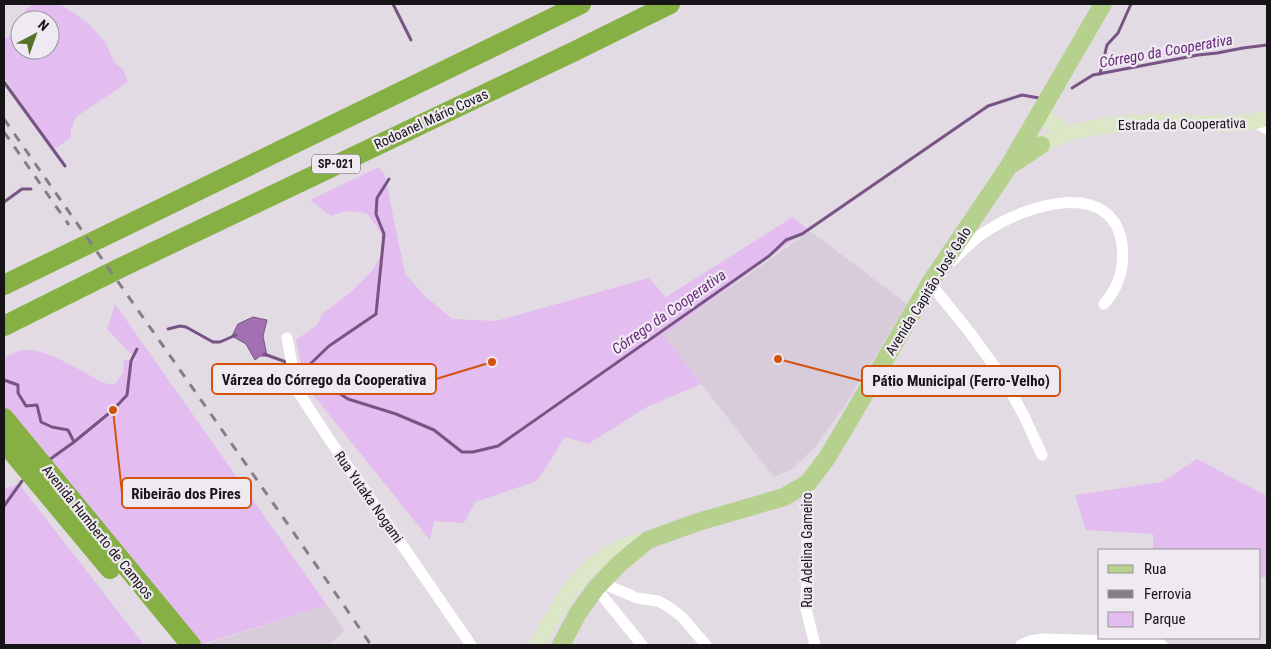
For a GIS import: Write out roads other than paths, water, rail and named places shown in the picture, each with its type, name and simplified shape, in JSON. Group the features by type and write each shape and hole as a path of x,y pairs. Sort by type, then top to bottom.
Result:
{"highway":[{"name":"SP-021","path":"4,285 581,4"},
{"name":"Rodoanel Mário Covas","path":"4,326 120,268 670,4"},
{"name":"Avenida Humberto de Campos","path":"4,418 192,645"},
{"name":"Avenida Humberto de Campos","path":"4,442 174,645"}],"main road":[{"path":"1034,141 1040,114 1103,4"},
{"path":"1040,114 1067,134"},
{"name":"Estrada da Cooperativa","path":"1034,141 1120,124 1158,122 1225,125 1263,123"},
{"name":"Avenida Capitão José Galo","path":"537,645 556,610 575,583 597,560 611,551 630,542 648,540 698,522 784,497 808,483 827,458 932,285 1009,166 1034,141"},
{"name":"Avenida Capitão José Galo","path":"561,645 578,613 599,585 648,540"}],"street":[{"path":"1042,455 1024,416 1004,381 971,334 932,285 951,262 989,229 1026,211 1049,205 1088,203 1100,208 1114,221 1121,237 1123,252 1118,281 1113,293 1104,304"},
{"name":"Rua Yutaka Nogami","path":"288,338 293,371 299,393 471,645"},
{"name":"Rua Adelina Gameiro","path":"808,483 806,609 815,645"},
{"path":"599,585 642,645"},
{"path":"599,585 637,598 658,601 669,607 682,617 706,645"},
{"path":"1025,644 1042,640 1150,642 1162,645"}],"waterway":[{"path":"393,4 411,40"},
{"path":"1100,74 1107,45 1118,33 1131,4"},
{"name":"Córrego da Cooperativa","path":"1072,88 1093,75 1198,55 1267,45"},
{"path":"4,82 65,166"},
{"name":"Córrego da Cooperativa","path":"295,365 348,399 396,414 434,430 462,452 473,452 498,446 769,256 786,240 802,234 988,106 1022,95 1039,98"},
{"path":"304,370 329,346 376,314 384,234 376,214 377,198 389,179"},
{"path":"4,202 22,189 31,189"},
{"path":"168,329 180,326 186,327 213,342 220,342 236,335"},
{"path":"49,460 113,410 127,395 131,361 137,349"},
{"path":"264,354 289,363"},
{"path":"4,380 18,385 18,393 26,406 37,405 41,422 52,427 68,430 74,442"},
{"path":"4,506 22,481"}],"railway":[{"path":"4,119 371,645"},
{"path":"4,132 69,225"}],"place":[{"name":"Pátio Municipal (Ferro-Velho)","path":"778,359"},
{"name":"Várzea do Córrego da Cooperativa","path":"492,362"},
{"name":"Ribeirão dos Pires","path":"113,410"}]}
